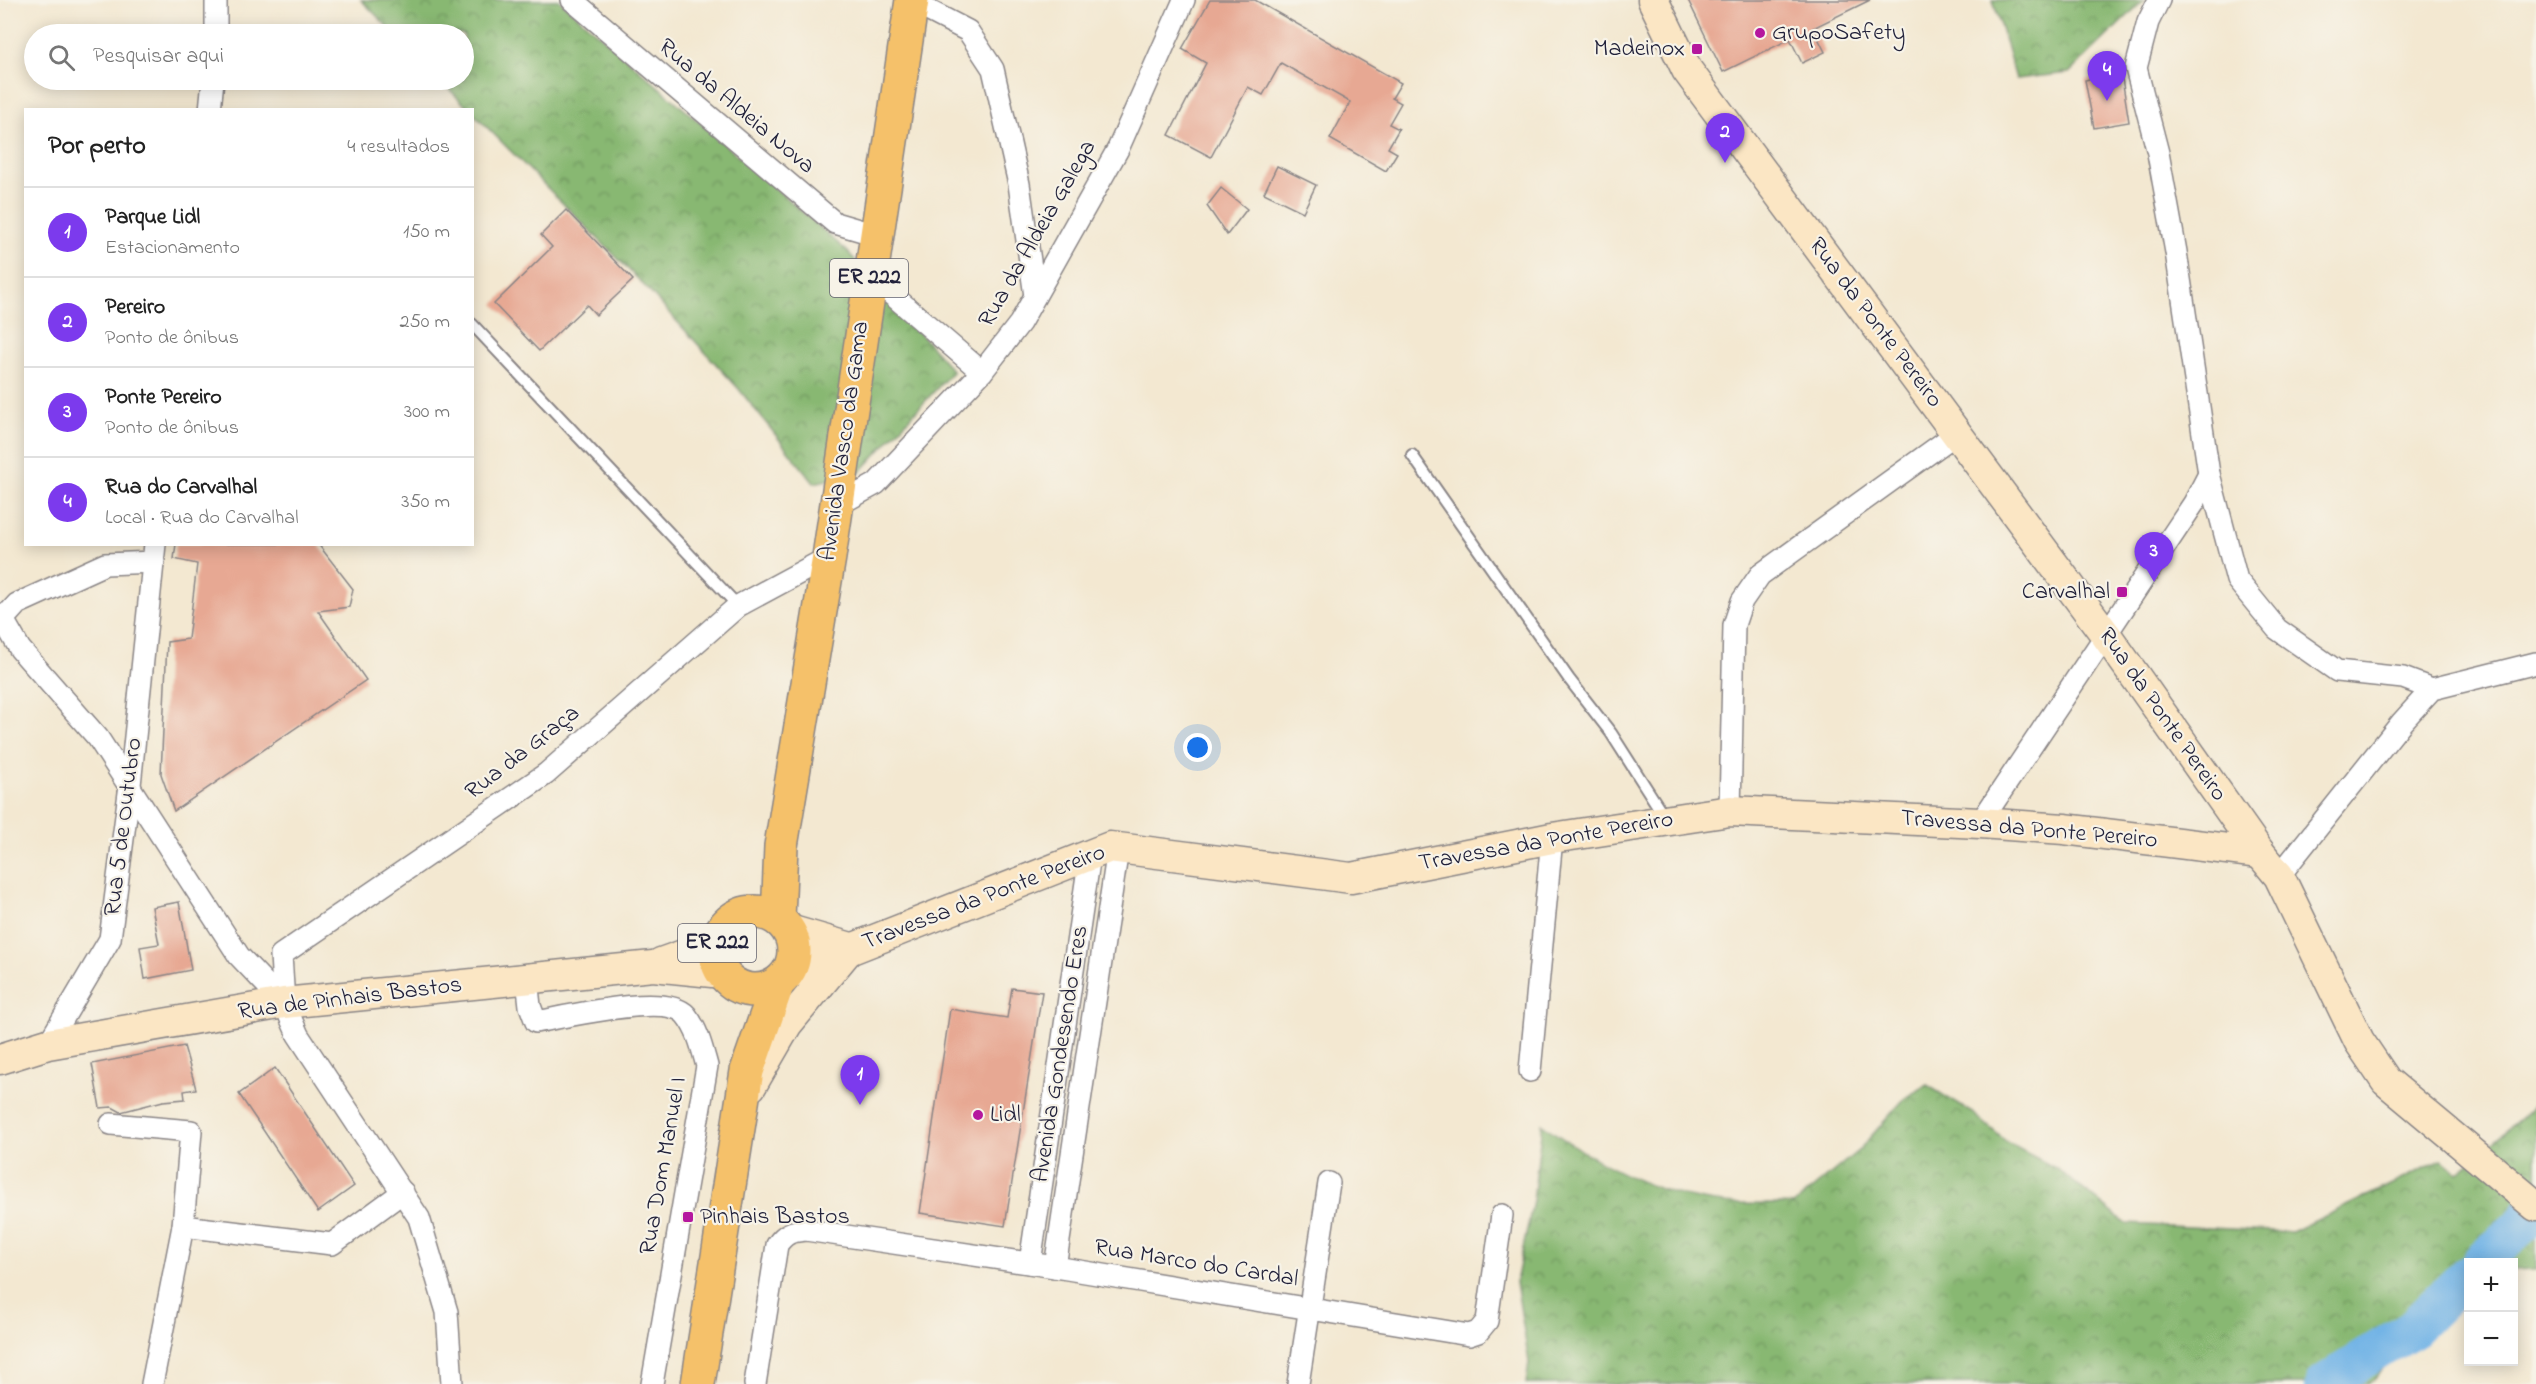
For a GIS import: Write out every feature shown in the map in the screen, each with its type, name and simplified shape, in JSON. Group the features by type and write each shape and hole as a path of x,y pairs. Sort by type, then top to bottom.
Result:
{"main road":[{"name":"Avenida Vasco da Gama","path":"724,966 723,929 734,918 772,920 781,846 829,557 869,275 912,1"},
{"name":"ER 222","path":"744,1087 782,980 794,960 794,944 772,920"},
{"name":"ER 222","path":"724,966 747,990 762,991 782,980"},
{"name":"ER 222","path":"698,1384 744,1087 742,1020 724,966"}],"street":[{"path":"216,0 216,24"},
{"name":"Rua da Aldeia Nova","path":"572,0 835,224 876,235"},
{"name":"Rua da Aldeia Galega","path":"836,506 876,484 982,372 1020,323 1118,149 1184,0"},
{"name":"Rua da Ponte Pereiro","path":"1653,0 1687,70 2106,635 2260,853 2279,876 2359,1041 2375,1068 2401,1095 2533,1204"},
{"path":"2159,0 2148,22 2136,68 2158,153 2196,372 2209,474 2237,580 2277,629 2337,671 2403,678 2432,689"},
{"path":"912,1 968,31 993,69 1019,184 1035,296"},
{"path":"210,108 212,90"},
{"path":"869,275 982,372"},
{"path":"1730,812 1734,625 1742,601 1760,575 1957,433"},
{"path":"1980,823 2194,503 2209,474"},
{"path":"154,553 105,564 17,604 1,619 20,649 98,738 239,956 284,1003 298,1035 419,1218 447,1311 452,1384"},
{"name":"Rua 5 de Outubro","path":"48,1044 110,939 130,785 154,553"},
{"name":"Rua da Graça","path":"284,1003 281,955 546,774 738,606 829,557"},
{"path":"2279,876 2402,722 2432,689 2536,663"},
{"name":"Travessa da Ponte Pereiro","path":"782,980 851,948 1104,852 1351,878 1552,838 1730,812 1980,823 2064,830 2260,853"},
{"path":"1530,1071 1552,838"},
{"name":"Avenida Gondesendo Eres","path":"1030,1263 1104,852"},
{"name":"Avenida Gondesendo Eres","path":"1055,1267 1104,852"},
{"name":"Travessa da Ponte Pereiro","path":"772,920 851,948"},
{"path":"744,1087 787,1024 851,948"},
{"name":"Rua de Pinhais Bastos","path":"48,1044 284,1003 653,966 724,966"},
{"name":"Rua Dom Manuel I","path":"526,979 530,1006 536,1022 644,1004 666,1006 685,1013 699,1037 707,1066 652,1384"},
{"path":"0,1059 48,1044"},
{"path":"111,1124 191,1131 183,1226 152,1384"},
{"path":"1298,1384 1329,1183"},
{"path":"183,1226 332,1244 403,1192"},
{"name":"Rua Marco do Cardal","path":"755,1384 775,1254 777,1245 784,1234 806,1230 1030,1263 1469,1335 1478,1332 1487,1321 1502,1215"}],"lane":[{"path":"474,326 738,606"},
{"path":"1412,455 1569,680 1611,733 1667,821"}],"green space":[{"path":"361,0 559,0 847,251 953,371 859,473 814,483 738,388 638,279 474,114 474,108 468,108 450,90 474,90 474,24 385,24"},
{"path":"1993,0 2144,0 2069,73 2016,79"},
{"path":"1927,1085 1974,1114 2008,1143 2057,1169 2127,1224 2292,1232 2442,1160 2458,1173 2531,1109 2536,1099 2536,1269 2518,1270 2518,1258 2464,1258 2464,1294 2414,1332 2375,1379 2367,1384 1526,1384 1529,1362 1516,1282 1533,1201 1542,1124 1610,1167 1659,1188 1711,1201 1793,1205 1859,1150 1904,1099"}],"building":[{"path":"1210,0 1255,0 1401,83 1392,98 1401,103 1389,124 1399,129 1388,148 1397,153 1386,171 1330,139 1350,102 1281,63 1263,95 1248,87 1211,157 1169,135 1206,63 1182,49"},
{"name":"GrupoSafety","path":"1688,0 1870,0 1813,28 1825,52 1802,63 1790,39 1723,72"},
{"path":"2121,72 2129,122 2094,128 2085,80"},
{"path":"1277,166 1316,185 1303,212 1264,193"},
{"path":"1221,188 1247,209 1227,235 1207,206"},
{"path":"566,210 633,280 596,315 587,305 539,351 494,304 552,247 541,235"},
{"path":"176,546 320,546 353,589 349,607 318,611 366,680 174,811 161,774 167,642 188,639 197,564 174,559"},
{"path":"179,902 191,970 145,979 140,947 159,944 152,907"},
{"name":"Lidl","path":"1012,988 1042,992 1005,1226 920,1213 950,1009 1007,1018"},
{"path":"184,1046 196,1089 184,1091 185,1099 163,1101 121,1112 112,1107 100,1108 92,1064"},
{"path":"275,1068 354,1186 318,1212 239,1094"}],"waterway":[{"path":"2485,1258 2524,1223 2536,1206"},
{"path":"2324,1384 2413,1328 2464,1278"}],"place":[{"name":"GrupoSafety","path":"1760,33"},
{"name":"Madeinox","path":"1697,49"},
{"name":"Rua do Carvalhal","path":"2107,101"},
{"name":"Pereiro","path":"1725,163"},
{"name":"Ponte Pereiro","path":"2154,582"},
{"name":"Carvalhal","path":"2122,592"},
{"name":"Parque Lidl","path":"860,1105"},
{"name":"Lidl","path":"978,1115"},
{"name":"Pinhais Bastos","path":"688,1217"}]}
